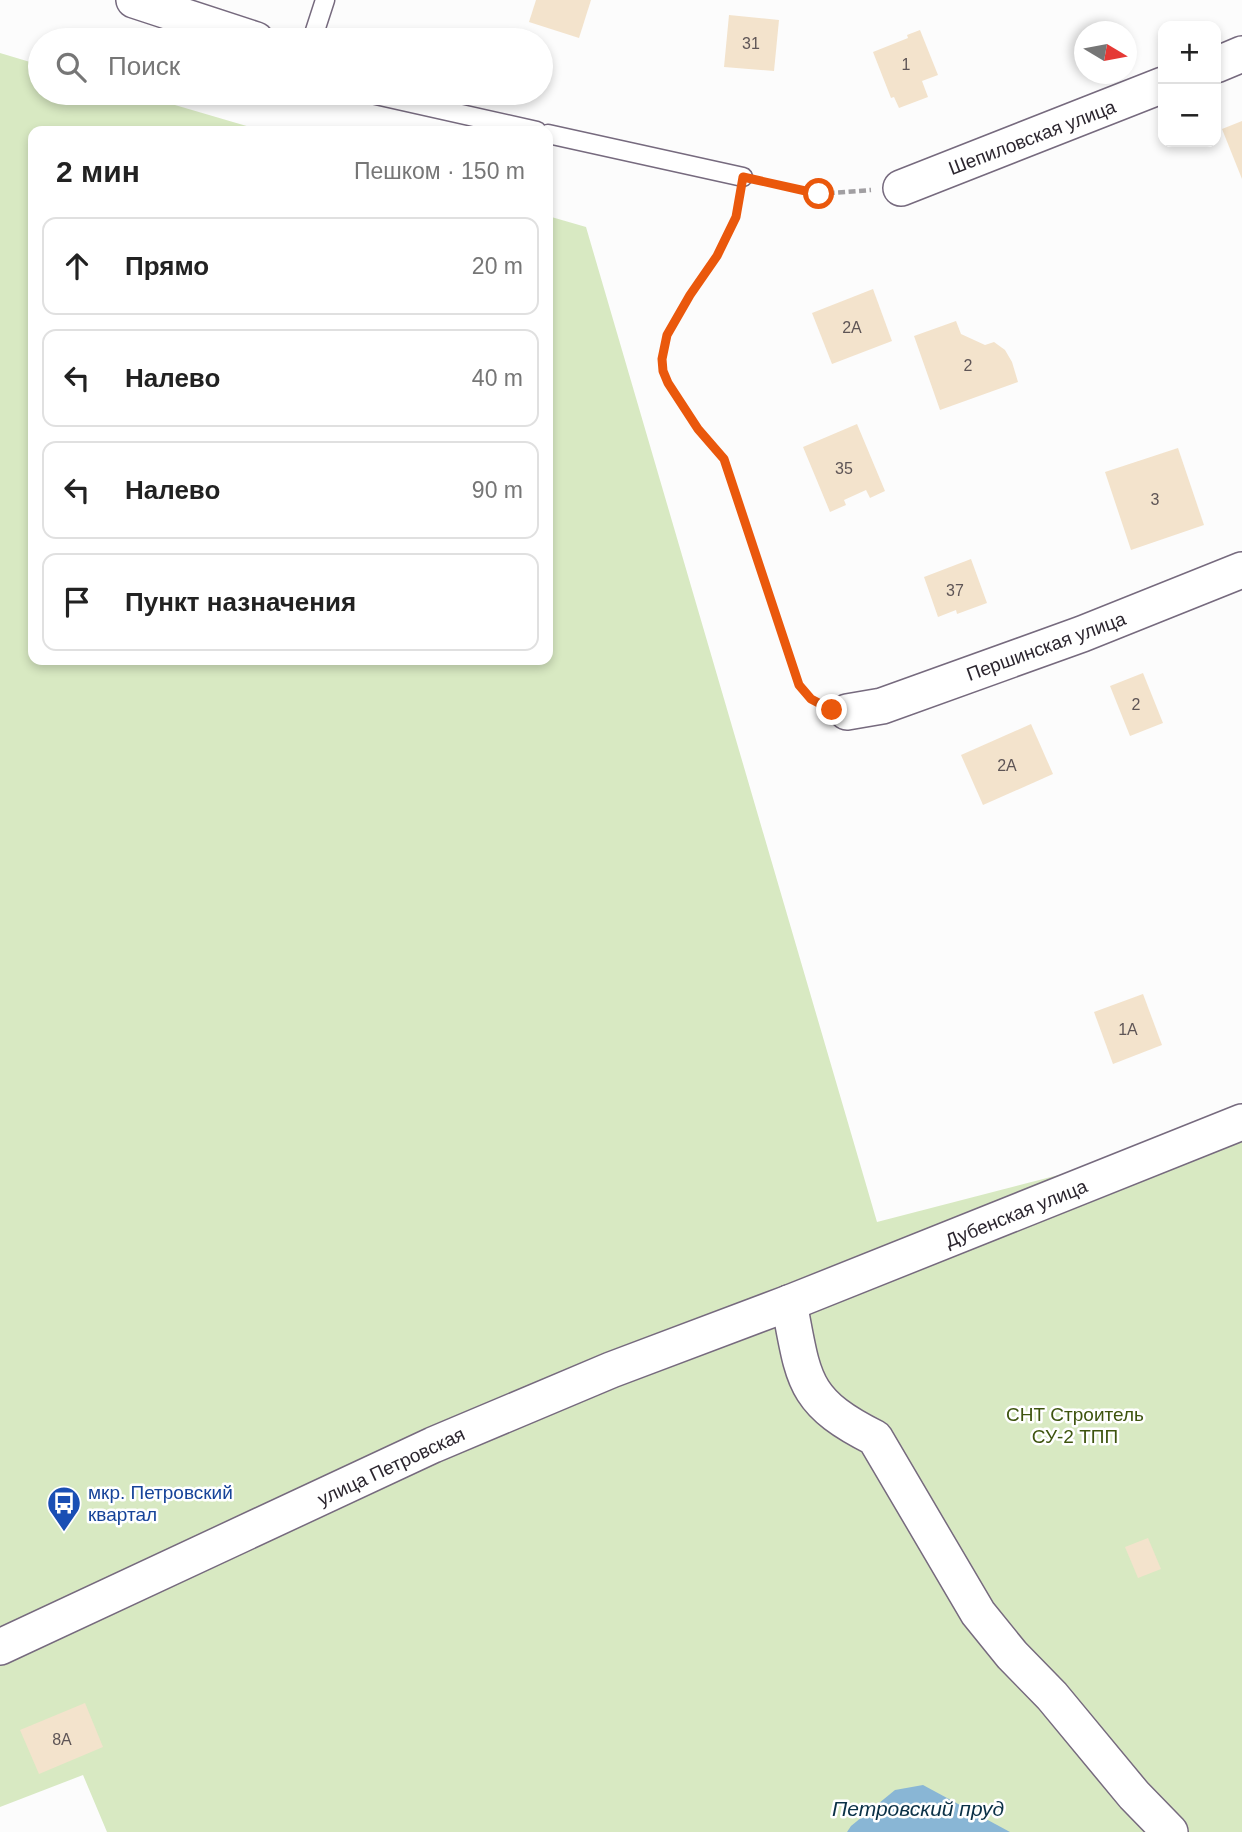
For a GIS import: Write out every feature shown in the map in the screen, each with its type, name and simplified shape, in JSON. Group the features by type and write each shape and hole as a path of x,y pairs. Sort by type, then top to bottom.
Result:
{"street":[{"path":"134,0 219,28"},
{"path":"1221,63 1242,54"},
{"name":"Шепиловская улица","path":"901,188 1158,87"},
{"name":"Першинская улица","path":"847,712 881,706 1070,639 1242,570"},
{"name":"Дубенская улица","path":"789,1303 1242,1122"},
{"path":"789,1303 803,1375 817,1400 850,1426 875,1438 978,1613 1012,1655 1052,1696 1134,1795 1170,1832"},
{"name":"улица Петровская","path":"0,1647 433,1445 611,1370 789,1303"}],"lane":[{"path":"316,28 325,0"},
{"path":"421,105 515,126"},
{"path":"553,135 743,177"}],"path":[{"path":"847,712 817,704 799,685 724,459 698,429 668,383 662,359 667,335 683,304 717,256 736,217 743,177 819,194 901,188"}],"green space":[{"name":"СНТ Строитель СУ-2 ТПП","path":"0,53 28,61 28,105 175,105 247,126 28,126 28,665 553,665 553,217 586,227 877,1222 1136,1155 1242,1109 1242,1832 107,1832 83,1775 0,1807"}],"water":[{"name":"Петровский пруд","path":"923,1785 1010,1832 847,1832 895,1790"}],"building":[{"path":"536,0 591,0 579,38 529,22"},
{"path":"729,15 779,20 774,71 724,67"},
{"path":"920,30 938,75 922,81 928,97 899,108 894,97 891,98 873,52 908,38 907,35"},
{"path":"1242,121 1242,179 1222,129"},
{"path":"873,289 892,341 832,364 812,313"},
{"path":"956,321 961,334 985,345 994,342 1005,350 1018,382 940,410 914,336"},
{"path":"857,424 885,491 870,498 866,490 844,500 846,505 830,512 803,447"},
{"path":"1178,448 1204,525 1131,550 1105,472"},
{"path":"971,559 987,603 957,614 956,610 938,617 924,577"},
{"path":"1143,673 1163,723 1130,736 1110,686"},
{"path":"1031,724 1053,774 983,805 961,755"},
{"path":"1143,994 1162,1045 1113,1064 1094,1012"},
{"path":"1148,1538 1161,1569 1138,1578 1125,1547"},
{"path":"85,1703 103,1747 39,1774 20,1730"}],"place":[{"name":"мкр. Петровский квартал","path":"64,1533"}],"route":[{"path":"819,194 743,177 736,217 717,256 677,314 667,335 662,359 668,383 698,429 724,459 794,675 811,699 832,710"}]}
